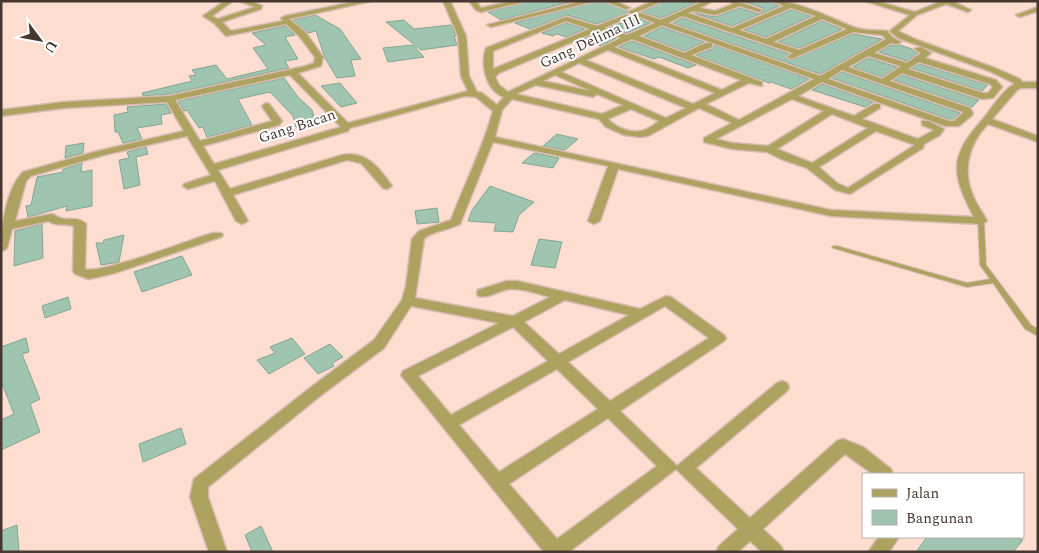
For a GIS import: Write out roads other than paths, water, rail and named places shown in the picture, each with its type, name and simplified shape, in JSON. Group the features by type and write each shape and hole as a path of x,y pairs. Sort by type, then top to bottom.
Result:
{"street":[{"path":"230,1 208,14 210,18 217,21 229,34 287,22"},
{"path":"217,21 259,8 259,6 244,1"},
{"path":"1,113 64,105 170,100 292,72 318,64 319,57 303,35 287,22 285,18 370,1"},
{"path":"446,1 462,36 465,76 473,93"},
{"path":"472,1 481,10 524,1"},
{"path":"491,25 592,1"},
{"path":"608,1 627,12 709,45 951,125 956,124 968,114 967,110 840,67"},
{"path":"491,77 496,71 597,27 648,1"},
{"path":"660,1 631,12 658,24 778,64 817,82 939,129 937,133 919,143 874,128 792,96"},
{"name":"Gang Delima III","path":"510,96 607,47 710,1"},
{"path":"730,1 759,10"},
{"path":"775,1 822,16 853,29 866,33 890,36 1010,77 1019,85 1038,85"},
{"path":"868,1 915,14"},
{"path":"919,143 920,146 917,149 850,191 838,189 812,167 782,156 770,149 732,146 706,140 792,96 867,53 915,14 947,2 968,10"},
{"path":"584,3 595,8 589,10"},
{"path":"696,8 715,13 740,4"},
{"path":"733,30 791,6"},
{"path":"1020,15 1038,9"},
{"path":"556,10 571,16 580,13"},
{"path":"683,14 799,53"},
{"path":"767,42 822,16"},
{"path":"630,106 602,117 510,96 500,92 494,85 491,77 489,50 566,19 685,55 759,84"},
{"path":"778,64 853,29"},
{"path":"883,82 928,52 890,36"},
{"path":"685,55 709,45"},
{"path":"607,47 722,93"},
{"path":"867,53 982,96 990,96 998,87 993,82 919,59"},
{"path":"580,60 738,123"},
{"path":"576,80 603,69"},
{"name":"Gang Bacan","path":"188,186 215,172 343,130 346,126 292,72"},
{"path":"555,72 666,121"},
{"path":"602,117 606,125 640,135 648,133 666,121 748,80"},
{"path":"535,82 614,98"},
{"path":"981,220 968,197 964,178 963,156 970,137 987,120 995,108 1019,85"},
{"path":"346,126 465,93 473,93 489,102 498,110"},
{"path":"218,552 199,497 200,484 314,392 379,344 408,301 412,286 418,240 423,233 446,227 456,222 470,184 490,140 498,110 510,96"},
{"path":"170,100 188,134 215,172 242,221"},
{"path":"197,145 276,123 277,121 266,106"},
{"path":"854,120 877,106"},
{"path":"770,149 831,112"},
{"path":"987,120 1038,139"},
{"path":"812,167 874,128"},
{"path":"1,248 21,180 28,174 102,152 188,134"},
{"path":"490,140 512,142 831,212 981,220"},
{"path":"227,193 346,157 355,156 362,158 387,186"},
{"path":"594,221 614,165"},
{"path":"8,226 52,217 55,221 72,221 80,224 79,271 89,275 111,270 217,235"},
{"path":"483,293 506,284 565,295 642,314"},
{"path":"408,301 515,321 669,467 556,551 408,375 515,321 565,295"},
{"path":"450,423 666,300 720,338 498,482"},
{"path":"775,552 684,468 782,387"},
{"path":"725,552 752,530 843,446 856,452 884,473"},
{"path":"877,552 889,538"}],"lane":[{"path":"981,220 984,266 1028,327 1038,333"},
{"path":"835,247 967,285 993,281"}]}
